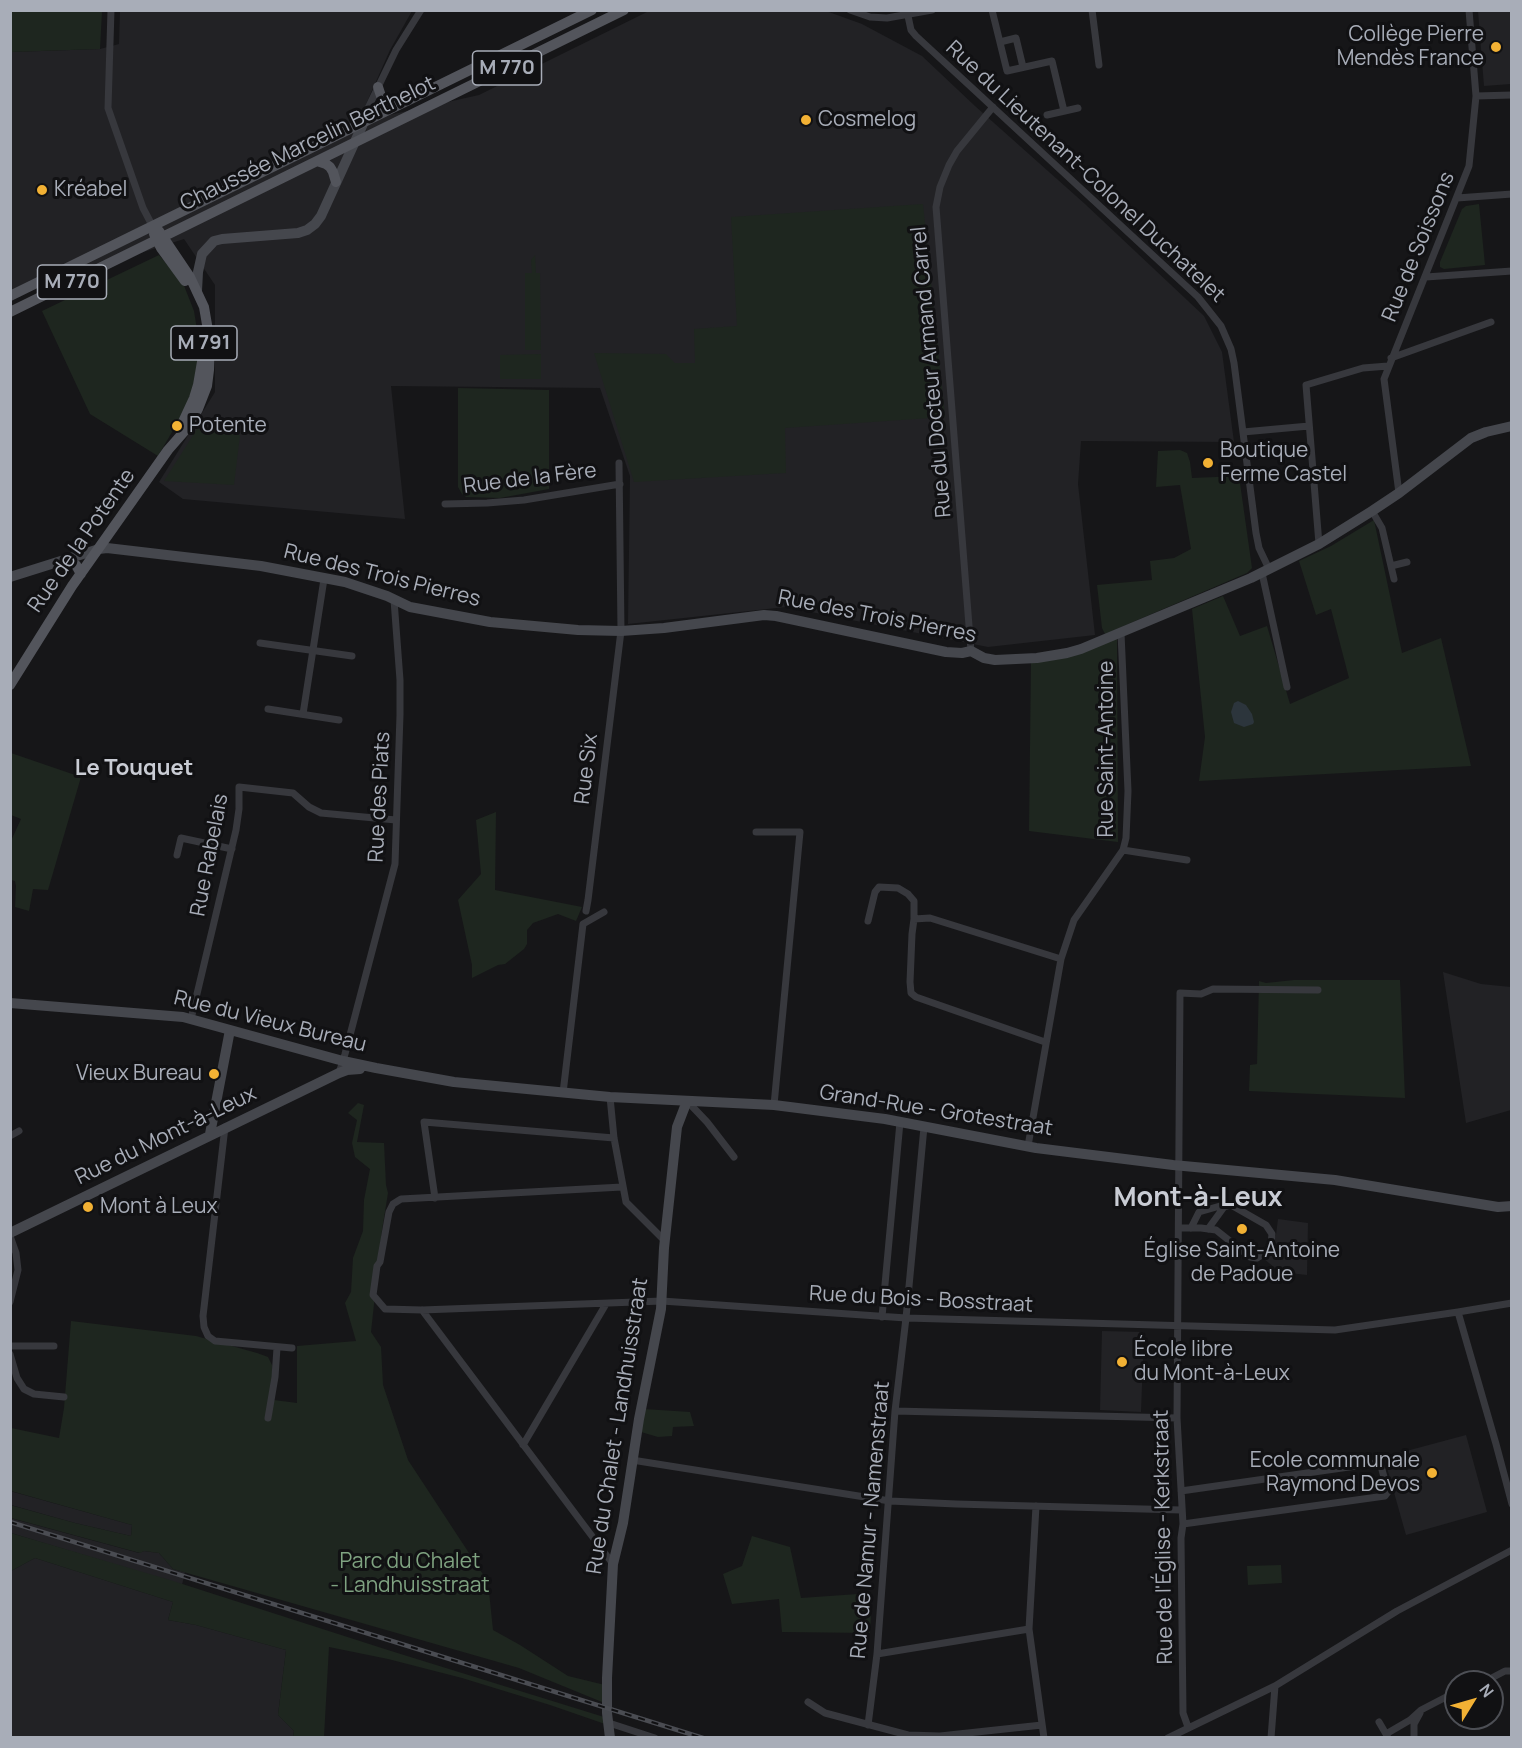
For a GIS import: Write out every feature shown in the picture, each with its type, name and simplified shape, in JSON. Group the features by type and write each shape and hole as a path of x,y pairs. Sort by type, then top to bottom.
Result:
{"main road":[{"name":"Chaussée Marcelin Berthelot","path":"10,312 60,288 158,234 246,181 592,10"},
{"name":"Chaussée Marcelin Berthelot","path":"10,296 158,234 317,161 624,10"},
{"path":"378,87 381,96 387,102 392,103 417,97"},
{"path":"317,161 330,167 336,182"},
{"name":"Rue de la Potente","path":"10,685 81,574 168,450 196,415 208,379 210,354 204,307 183,266 158,234"},
{"name":"Rue de la Potente","path":"158,234 193,297 201,320 204,341 201,374 194,398 168,450"},
{"path":"66,559 76,565 81,574"}],"street":[{"path":"111,10 109,114 143,208 158,234"},
{"name":"Rue de la Potente","path":"197,291 202,254 210,244 222,239 293,234 307,230 319,220 398,45 421,10"},
{"path":"850,10 870,17 887,18 932,10"},
{"path":"992,10 1007,71 1052,61 1064,111"},
{"path":"1092,10 1099,65"},
{"name":"Rue de Soissons","path":"1399,493 1384,382 1391,358 1469,166 1476,96 1469,10"},
{"name":"Rue du Lieutenant-Colonel Duchatelet","path":"903,14 916,36 1198,297 1221,326 1231,350 1237,381 1256,533 1287,687"},
{"path":"1000,42 1016,38 1023,67"},
{"path":"1476,96 1512,95"},
{"name":"Rue du Docteur Armand Carrel","path":"970,651 936,207 940,187 949,165 993,107"},
{"path":"1047,115 1078,108"},
{"path":"1457,198 1512,194"},
{"path":"1425,277 1512,271"},
{"path":"1391,358 1491,322"},
{"path":"1319,544 1306,385 1358,369 1388,366"},
{"path":"1243,432 1309,426"},
{"name":"Rue des Trois Pierres","path":"10,577 107,548 261,566 345,582 410,607 490,622 578,630 621,631 776,615 946,652 970,651 984,658 995,660 1037,658 1067,653 1120,633 1265,571 1319,544 1372,512 1471,438 1512,426"},
{"name":"Rue de la Fère","path":"620,463 621,631"},
{"name":"Rue de la Fère","path":"445,504 506,502 620,484"},
{"path":"1372,512 1382,528 1394,579"},
{"path":"1391,566 1407,562"},
{"path":"303,714 324,579"},
{"name":"Rue des Piats","path":"343,1061 395,864 400,680 394,600"},
{"name":"Rue Six","path":"586,911 621,631"},
{"name":"Rue Saint-Antoine","path":"1028,1146 1061,958 1074,920 1122,850 1126,838 1128,791 1120,633"},
{"path":"260,643 352,656"},
{"path":"267,709 339,720"},
{"name":"Rue Rabelais","path":"191,1019 232,849 239,809 239,787 293,793 309,807 321,813 396,820"},
{"path":"756,832 800,832 774,1105"},
{"path":"177,855 181,838 232,849"},
{"path":"1122,850 1187,860"},
{"path":"868,921 875,892 879,886 898,888 908,894 914,901 911,993 916,998 1045,1042"},
{"path":"563,1093 583,924 604,912"},
{"path":"914,919 930,918 1061,958"},
{"name":"Rue de l'Église - Kerkstraat","path":"1188,1727 1183,1713 1181,1538 1183,1524 1177,1418 1180,993 1201,994 1213,989 1318,990"},
{"name":"Rue du Vieux Bureau","path":"10,1003 191,1019 376,1068"},
{"path":"210,1134 230,1030"},
{"path":"339,1073 343,1061"},
{"name":"Grand-Rue - Grotestraat","path":"376,1068 464,1083 563,1093 774,1105 860,1115 1028,1146 1179,1165 1335,1180 1498,1207 1512,1206"},
{"name":"Rue du Mont-à-Leux","path":"11,1231 339,1073 352,1069 376,1068"},
{"path":"609,1096 626,1202 664,1240"},
{"path":"687,1101 707,1122 734,1157"},
{"name":"Rue du Chalet - Landhuisstraat","path":"610,1737 607,1678 613,1564 623,1523 632,1461 662,1301 664,1240 677,1127 687,1101"},
{"path":"615,1138 424,1122 435,1198 622,1187"},
{"path":"882,1317 900,1122"},
{"path":"225,1127 202,1316 204,1327 208,1336 216,1341 292,1348"},
{"name":"Rue de Namur - Namenstraat","path":"868,1725 877,1654 896,1411 924,1127"},
{"path":"10,1136 20,1131"},
{"name":"Rue du Bois - Bosstraat","path":"435,1198 401,1199 393,1204 389,1212 373,1295 385,1309 422,1310 662,1301 882,1317 1335,1330 1512,1303"},
{"path":"1180,1228 1216,1230 1250,1257 1257,1258 1270,1244 1272,1234 1266,1225 1231,1205 1199,1212 1191,1228"},
{"path":"1209,1229 1224,1207"},
{"path":"10,1302 18,1270 11,1231"},
{"path":"523,1445 606,1304"},
{"path":"422,1310 613,1564"},
{"path":"1458,1312 1512,1504"},
{"path":"10,1346 54,1346"},
{"path":"268,1418 277,1348"},
{"path":"10,1354 17,1378 24,1389 34,1394 64,1397"},
{"path":"896,1411 1177,1418"},
{"path":"632,1461 890,1501 1181,1510"},
{"path":"1181,1491 1377,1462 1382,1466 1388,1492 1385,1497 1183,1524"},
{"path":"1036,1506 1029,1629 1044,1737"},
{"path":"1168,1737 1275,1686 1397,1611 1512,1550"},
{"path":"877,1654 1029,1629"},
{"path":"1271,1737 1275,1686"},
{"path":"1379,1722 1387,1736 1421,1710 1444,1698"},
{"path":"808,1702 825,1713 908,1735 940,1736 1041,1725"},
{"path":"1414,1737 1414,1724 1421,1710"},
{"path":"609,1723 655,1737"}],"shaded area":[{"path":"120,11 412,11 390,50 358,122 479,95 649,11 826,11 862,24 922,56 1204,316 1222,352 1234,442 1081,441 1078,484 1095,635 988,647 786,607 628,624 630,476 600,388 391,386 405,519 183,499 159,482 215,392 215,285 184,239 11,295 10,52 100,49 119,44"},
{"name":"Collège Pierre Mendès France","path":"1478,11 1511,11 1511,84 1484,86"},
{"path":"1238,701 1246,705 1252,714 1253,724 1244,727 1234,723 1231,712 1234,703"},
{"path":"1443,972 1481,984 1511,987 1511,1110 1466,1123"},
{"path":"1278,1219 1308,1223 1307,1275 1280,1272 1264,1259 1276,1235"},
{"name":"École libre du Mont-à-Leux","path":"1102,1331 1144,1332 1141,1412 1100,1410"},
{"name":"Ecole communale Raymond Devos","path":"1466,1435 1487,1512 1406,1535 1384,1457"},
{"path":"10,1491 132,1525 131,1536 11,1505"},
{"path":"10,1518 139,1553 144,1551 159,1553 173,1569 185,1572 182,1585 11,1533"},
{"path":"35,1558 173,1602 168,1620 196,1625 286,1650 278,1715 294,1731 293,1737 11,1738 11,1571"}],"green space":[{"path":"10,11 102,11 100,49 11,52"},
{"path":"923,204 945,417 785,428 786,473 634,482 594,353 666,354 675,363 695,363 694,329 737,326 731,217"},
{"path":"1479,204 1485,265 1444,269 1440,267 1462,209"},
{"path":"159,255 183,283 194,311 199,342 197,375 186,408 158,456 90,414 42,311"},
{"path":"535,255 536,273 540,273 541,350 525,350 525,273 532,273 531,260"},
{"path":"541,354 541,379 500,379 500,355"},
{"path":"458,388 549,390 549,489 500,498 466,497 462,494 458,487"},
{"path":"197,429 240,435 234,485 164,481"},
{"path":"1180,450 1187,453 1192,478 1239,476 1252,568 1247,573 1105,634 1102,628 1097,585 1152,580 1150,561 1174,558 1191,549 1180,485 1156,487 1158,451"},
{"path":"1374,520 1402,653 1441,638 1471,766 1199,781 1205,737 1192,609 1223,596 1240,636 1267,626 1290,704 1349,678 1331,609 1316,615 1299,561 1331,546"},
{"path":"1117,638 1118,842 1029,831 1031,661"},
{"path":"11,753 81,777 48,890 33,889 29,911 15,907 16,886 15,881 11,880 11,841 21,819 11,815"},
{"path":"496,812 495,890 582,907 576,921 558,914 533,923 527,930 527,944 524,949 505,964 498,965 472,978 472,965 458,900 481,874 476,820"},
{"path":"1294,980 1400,980 1405,1098 1249,1091 1250,1065 1257,1064 1259,981 1266,983"},
{"name":"Parc du Chalet - Landhuisstraat","path":"358,1103 364,1105 357,1142 384,1143 388,1193 371,1332 381,1347 383,1385 408,1460 488,1582 493,1630 568,1676 605,1685 602,1702 519,1668 173,1569 159,1553 144,1551 140,1553 11,1518 10,1505 131,1536 132,1525 11,1491 11,1428 59,1438 64,1408 71,1321 196,1336 257,1353 268,1357 272,1365 274,1400 297,1403 297,1346 356,1341 345,1303 351,1292 353,1258 363,1231 364,1200 370,1169 355,1157 352,1143 357,1120 348,1113"},
{"path":"644,1409 690,1412 694,1426 673,1427 672,1436 658,1437 641,1432"},
{"path":"11,1533 170,1580 604,1717 605,1724 462,1678 329,1647 324,1737 293,1737 294,1731 278,1715 286,1650 196,1625 168,1620 173,1602 35,1558 11,1571"},
{"path":"752,1536 790,1547 801,1598 872,1593 870,1633 782,1632 779,1599 732,1604 723,1574 742,1566"},
{"path":"1281,1565 1282,1583 1248,1585 1247,1566"}],"railway":[{"path":"10,1522 703,1738"}],"place":[{"name":"Collège Pierre Mendès France","path":"1496,47"},
{"name":"Cosmelog","path":"806,120"},
{"name":"Kréabel","path":"42,190"},
{"name":"Potente","path":"177,426"},
{"name":"Boutique Ferme Castel","path":"1208,463"},
{"name":"Vieux Bureau","path":"214,1074"},
{"name":"Mont à Leux","path":"88,1207"},
{"name":"Église Saint-Antoine de Padoue","path":"1242,1229"},
{"name":"École libre du Mont-à-Leux","path":"1122,1362"},
{"name":"Ecole communale Raymond Devos","path":"1432,1473"}],"district":[{"name":"Le Touquet","path":"134,769"},
{"name":"Mont-à-Leux","path":"1198,1198"}]}
